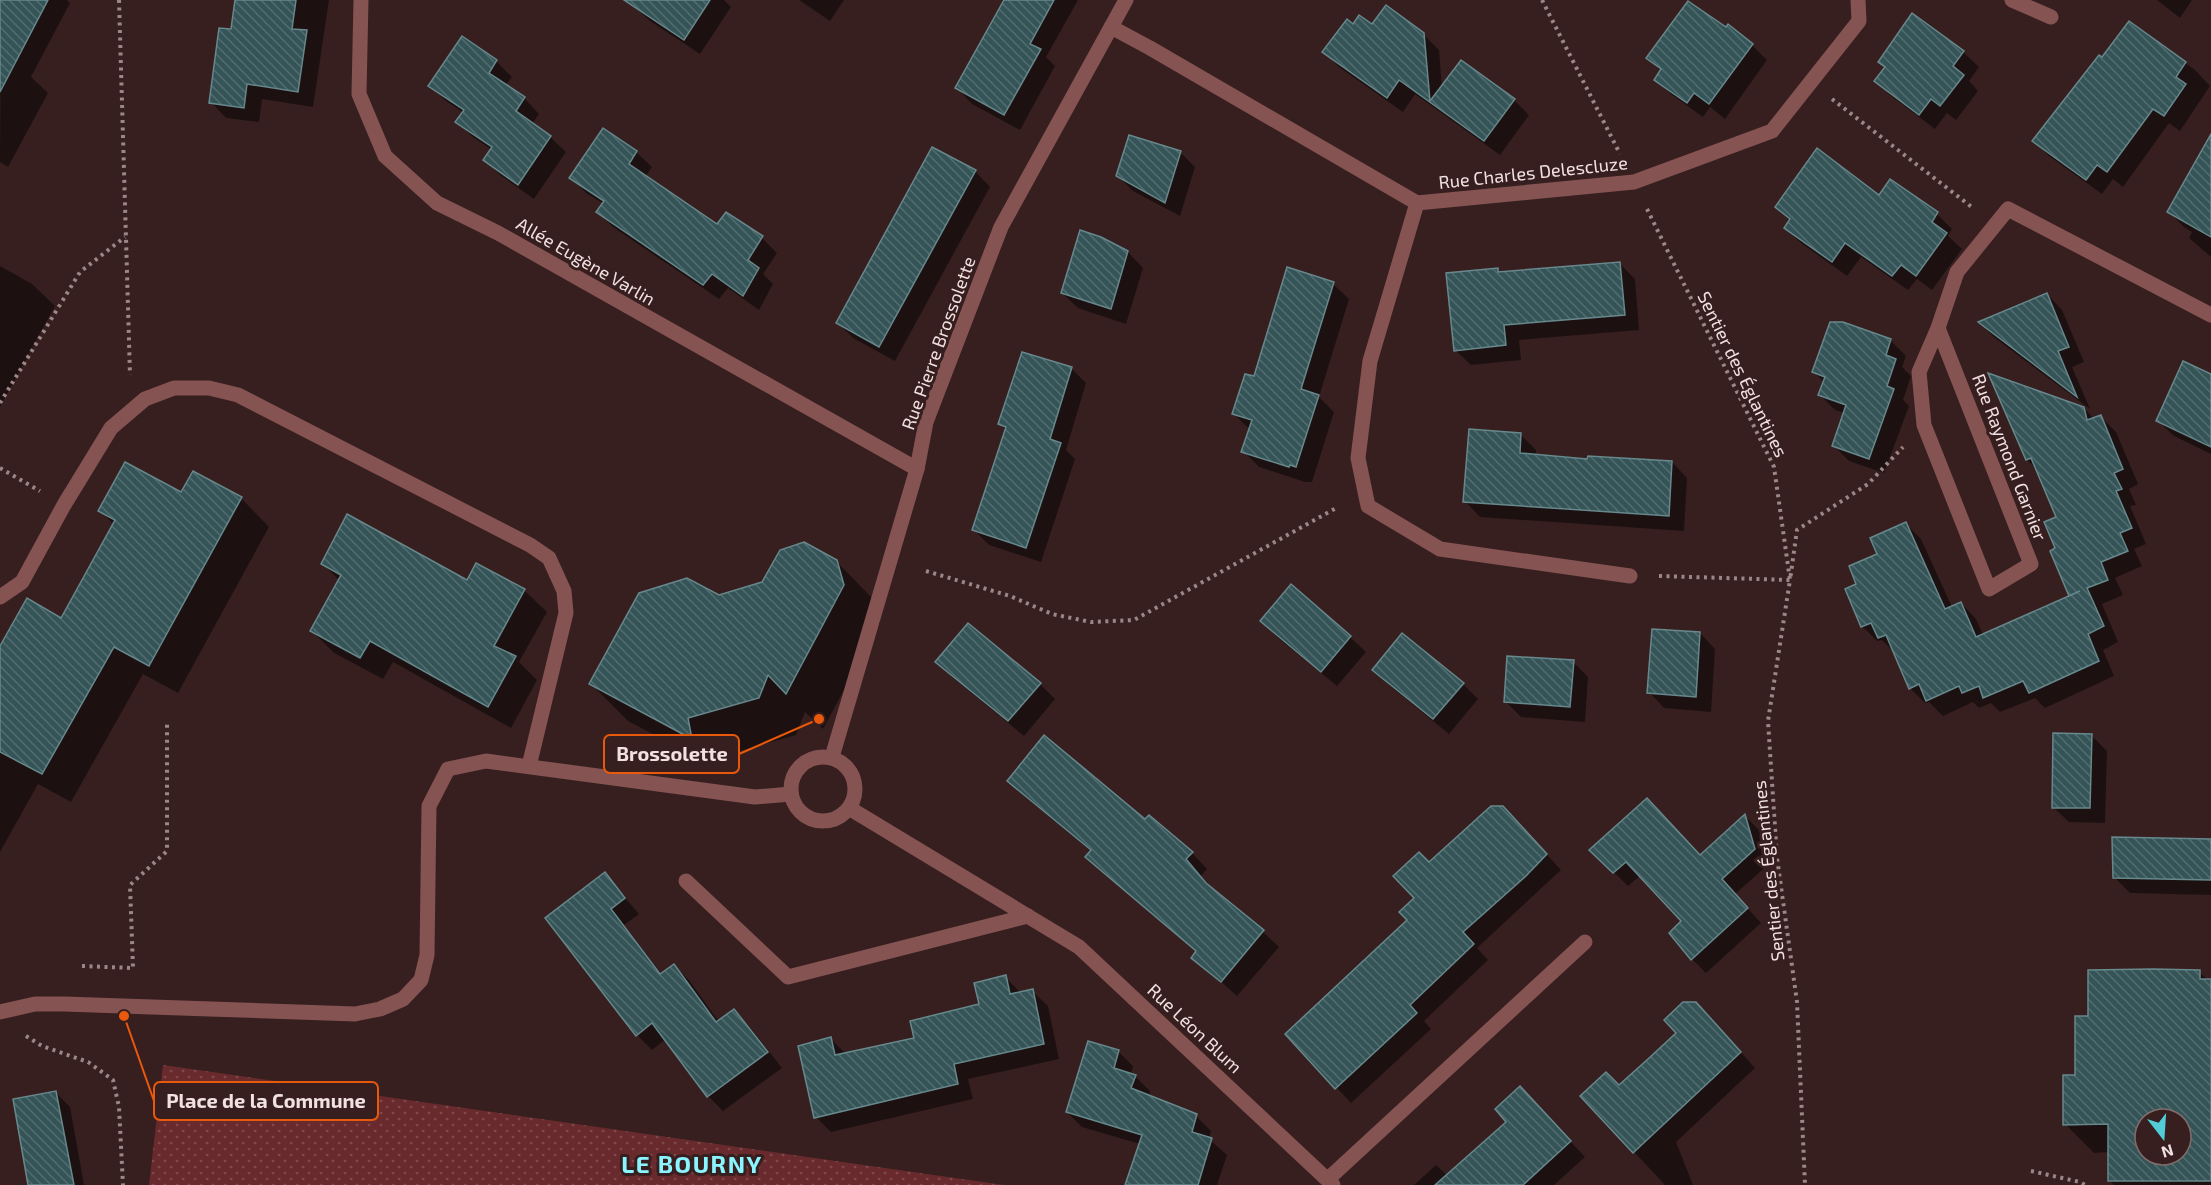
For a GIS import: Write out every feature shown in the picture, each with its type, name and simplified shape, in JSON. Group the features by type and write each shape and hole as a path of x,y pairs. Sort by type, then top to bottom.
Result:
{"street":[{"name":"Allée Eugène Varlin","path":"361,0 359,94 385,156 437,203 498,233 917,469"},
{"name":"Rue Pierre Brossolette","path":"832,757 917,469 926,422 1001,227 1126,0"},
{"name":"Rue Charles Delescluze","path":"1111,27 1417,203 1634,182 1772,130 1859,21 1858,0"},
{"path":"2012,0 2050,17"},
{"name":"Rue Charles Delescluze","path":"1417,203 1370,361 1358,458 1368,506 1440,549 1630,576"},
{"name":"Rue Raymond Garnier","path":"1938,328 2031,564 1989,589 1924,425 1919,372 1958,272 1995,225 2008,209 2211,315"},
{"path":"0,597 22,582 64,505 111,428 145,399 174,387 209,388 238,395 530,545 549,558 564,591 566,613 529,766"},
{"path":"821,756 832,757 849,769 854,778 854,799 841,816 820,821 801,813 791,794 791,783 801,764 821,756"},
{"path":"2,1011 35,1004 64,1004 355,1014 380,1010 403,999 421,981 427,955 429,806 448,769 486,761 755,797 791,794"},
{"name":"Rue Léon Blum","path":"849,808 1079,947 1331,1182 1585,942"},
{"path":"686,882 788,978 1028,916"}],"path":[{"path":"119,0 131,412"},
{"name":"Sentier des Églantines","path":"1542,0 1774,467 1790,580 1768,721 1777,858 1797,1002 1805,1185"},
{"path":"1810,82 1995,225"},
{"path":"0,403 80,273 126,236"},
{"path":"1630,576 1790,580 1797,530 1868,484 1924,425"},
{"path":"0,468 64,505"},
{"path":"926,571 1010,596 1052,614 1091,622 1134,620 1364,492"},
{"path":"82,966 133,968 130,885 167,851 167,724"},
{"path":"2,1011 20,1032 42,1046 88,1062 113,1080 119,1107 123,1185"},
{"path":"2031,1170 2085,1185"}],"shaded area":[{"path":"163,1065 1004,1185 149,1185"}],"building":[{"path":"0,0 48,0 0,92"},
{"path":"235,0 296,0 292,29 307,30 298,92 247,84 244,108 209,103 219,28 231,29"},
{"path":"624,0 710,0 684,40"},
{"path":"1004,0 1054,0 1030,44 1041,49 1004,115 955,88"},
{"path":"1688,1 1726,27 1728,24 1753,44 1709,104 1694,93 1687,103 1654,80 1661,69 1646,58"},
{"path":"1386,5 1424,33 1430,101 1461,60 1515,99 1484,141 1399,80 1387,98 1322,52 1347,19 1353,24 1359,15 1372,24"},
{"path":"1912,13 1964,51 1953,66 1964,75 1940,106 1931,99 1919,115 1874,81 1885,67 1878,62"},
{"path":"2129,21 2186,62 2176,77 2186,84 2164,116 2153,109 2107,172 2097,165 2086,180 2032,141 2099,55 2102,57"},
{"path":"462,36 497,60 489,73 525,97 516,111 551,136 518,185 483,160 492,147 455,122 464,110 428,86"},
{"path":"603,128 637,151 629,164 717,224 726,212 763,236 748,260 759,268 743,296 712,274 703,285 596,212 604,201 569,178"},
{"path":"2211,134 2211,237 2167,212"},
{"path":"1129,135 1181,151 1165,203 1116,176"},
{"path":"932,147 976,170 879,347 836,323"},
{"path":"1817,148 1879,195 1890,179 1938,212 1932,222 1947,233 1916,276 1901,265 1892,276 1845,243 1832,262 1784,228 1790,219 1775,207"},
{"path":"1080,230 1101,237 1128,251 1111,309 1061,293"},
{"path":"1620,262 1625,315 1504,325 1506,345 1454,351 1446,273 1498,268 1498,272"},
{"path":"1287,267 1334,282 1301,389 1319,395 1296,467 1290,465 1289,467 1241,452 1252,420 1232,414 1245,374 1254,376"},
{"path":"2047,293 2069,347 2058,351 2077,397 1978,322"},
{"path":"1830,322 1843,322 1891,339 1886,355 1896,359 1887,386 1894,389 1869,459 1832,446 1846,405 1818,395 1825,377 1812,372"},
{"path":"1022,352 1072,367 1050,439 1061,443 1026,548 972,530 1006,427 998,424"},
{"path":"2183,361 2211,374 2211,447 2156,421"},
{"path":"1988,373 2084,407 2087,420 2101,415 2123,469 2114,473 2122,489 2116,491 2132,528 2120,533 2128,551 2101,562 2108,580 2087,588 2104,626 2088,634 2099,661 2029,693 2023,681 1983,698 1979,686 1962,693 1959,686 1926,701 1919,684 1909,689 1886,635 1878,638 1871,623 1861,627 1845,589 1856,584 1849,566 1877,554 1870,538 1906,522 1945,609 1961,602 1976,637 2069,596 2050,551 2055,548 2044,522 2056,517 2031,458 2026,460"},
{"path":"1469,429 1521,433 1520,453 1587,459 1588,456 1672,461 1669,516 1463,502"},
{"path":"125,462 181,492 193,471 242,497 149,666 114,647 42,774 0,752 0,646 27,598 61,618 115,520 98,511"},
{"path":"347,514 467,580 476,563 525,589 494,646 516,656 488,707 370,641 360,658 310,631 341,575 321,564"},
{"path":"804,542 837,560 844,585 786,694 768,675 759,698 688,718 692,739 589,684 639,593 687,578 719,595 762,582 780,550"},
{"path":"1291,584 1351,636 1321,672 1260,621"},
{"path":"968,623 1041,683 1008,721 935,662"},
{"path":"1652,629 1700,632 1696,697 1647,693"},
{"path":"1402,633 1464,683 1433,719 1372,670"},
{"path":"1507,656 1574,660 1570,707 1504,702"},
{"path":"2053,733 2092,734 2090,808 2052,808"},
{"path":"1044,735 1145,819 1149,815 1193,852 1186,859 1206,883 1264,930 1221,982 1191,958 1196,951 1085,857 1091,850 1007,781"},
{"path":"1647,798 1700,855 1745,814 1755,849 1722,879 1748,908 1691,960 1669,933 1681,921 1626,862 1613,873 1589,850"},
{"path":"1491,806 1503,806 1547,854 1526,876 1463,932 1474,944 1410,1005 1417,1013 1335,1089 1285,1034 1407,920 1399,912 1414,898 1393,876 1419,852 1429,862"},
{"path":"2112,837 2211,839 2211,880 2113,878"},
{"path":"605,872 625,898 611,909 660,974 674,964 716,1022 734,1009 768,1052 707,1097 652,1023 636,1036 545,918"},
{"path":"2088,970 2200,970 2200,979 2211,979 2211,1181 2108,1181 2108,1124 2063,1125 2063,1075 2075,1075 2075,1016 2088,1016"},
{"path":"1006,975 1010,994 1033,989 1044,1044 954,1064 958,1084 814,1118 798,1046 831,1037 835,1055 914,1038 910,1021 979,1004 974,983"},
{"path":"1683,1002 1696,1002 1741,1052 1633,1153 1580,1096 1606,1072 1619,1085 1648,1059 1676,1033 1664,1020"},
{"path":"1088,1041 1119,1050 1114,1068 1136,1075 1131,1088 1197,1114 1192,1132 1212,1138 1198,1185 1125,1185 1142,1135 1066,1112"},
{"path":"1520,1086 1571,1141 1523,1185 1435,1185 1506,1122 1495,1109"},
{"path":"56,1091 74,1185 28,1185 13,1099"}],"place":[{"name":"Brossolette","path":"819,719"},
{"name":"Place de la Commune","path":"124,1016"}],"district":[{"name":"LE BOURNY","path":"692,1163"}]}
